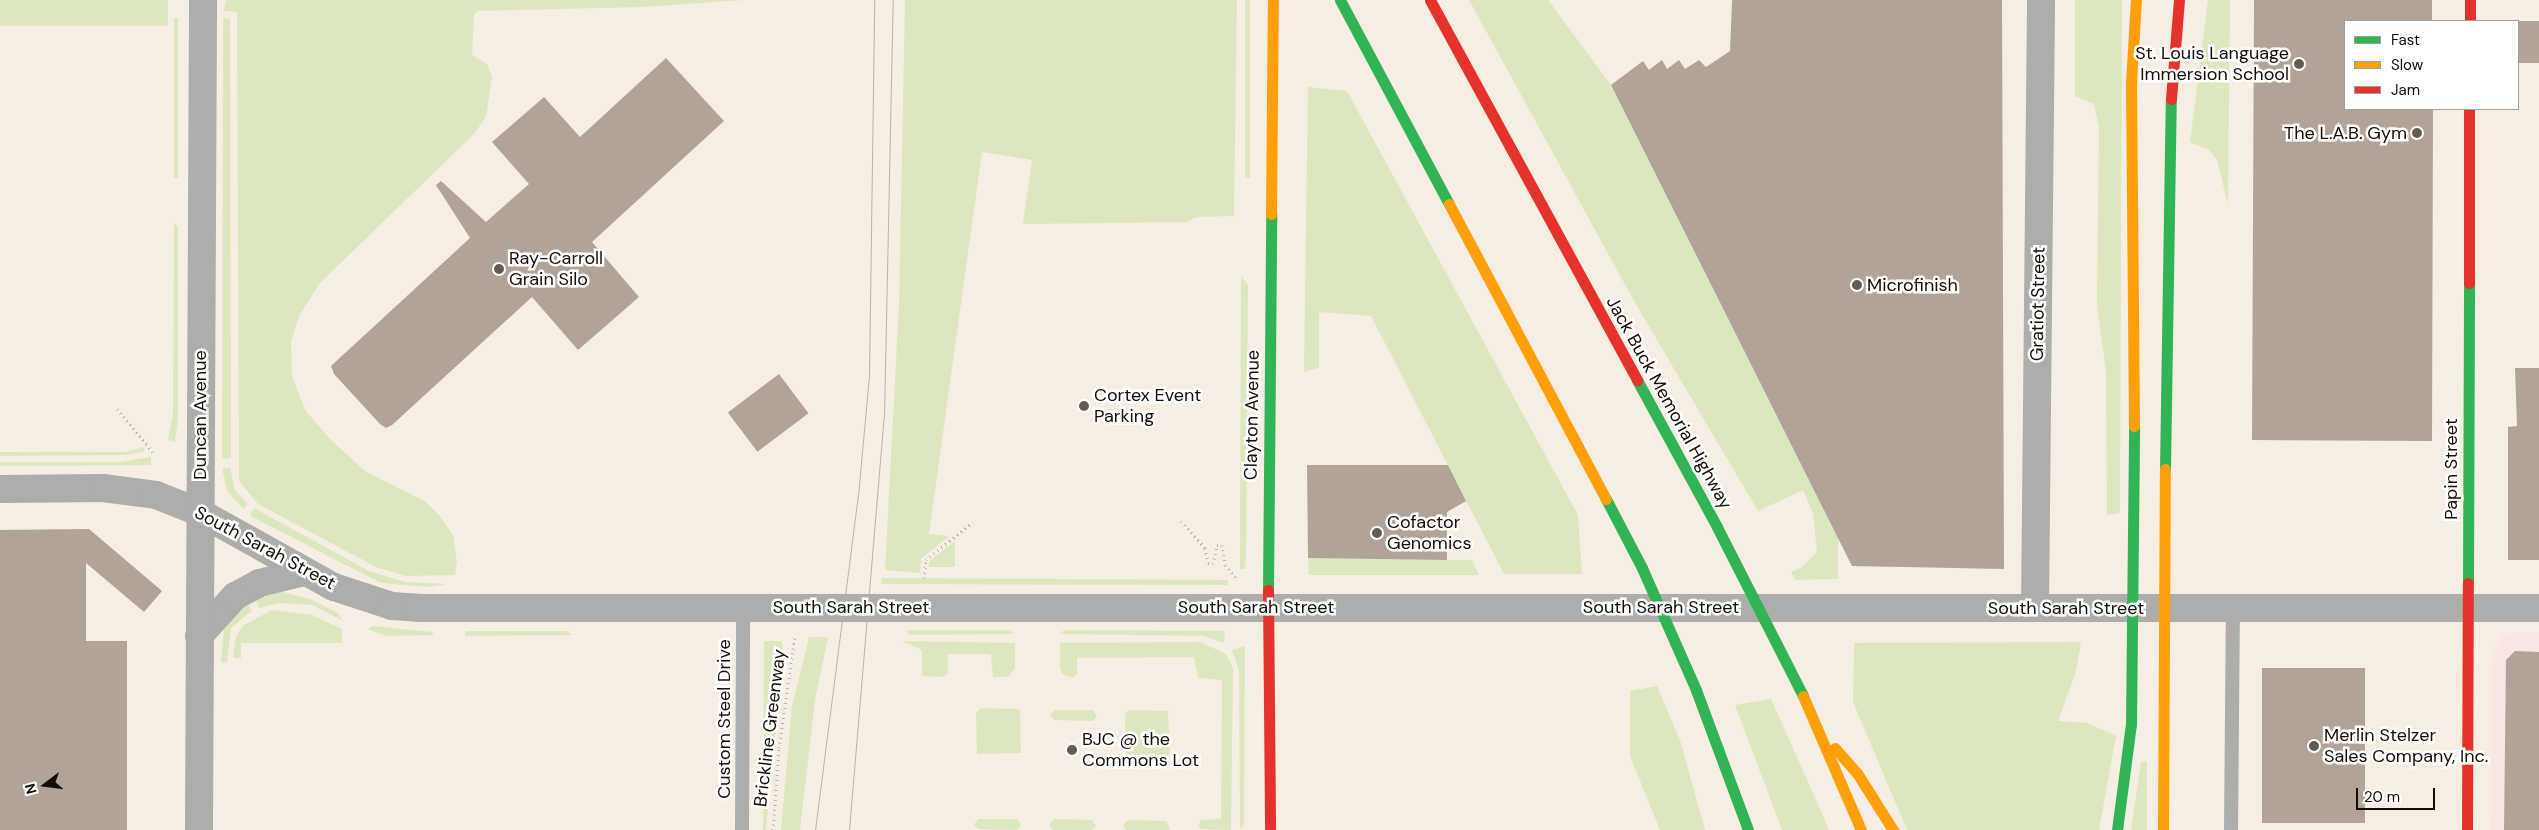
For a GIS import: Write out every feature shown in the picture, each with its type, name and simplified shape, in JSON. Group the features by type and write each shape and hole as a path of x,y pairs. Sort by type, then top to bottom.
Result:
{"main road":[{"name":"Clayton Avenue","path":"1270,830 1268,607 1273,0"},
{"path":"1340,0 1619,523 1696,690 1748,830"},
{"name":"Jack Buck Memorial Highway","path":"1430,0 1717,527 1800,690 1861,830"},
{"path":"2117,830 2131,715 2135,290 2130,84 2136,0"},
{"path":"2163,830 2167,204 2172,64 2179,0"},
{"path":"2470,0 2470,20"},
{"name":"Papin Street","path":"2467,830 2470,110"},
{"path":"1819,730 1857,773 1893,830"}],"street":[{"name":"Duncan Avenue","path":"199,830 202,0"},
{"name":"Gratiot Street","path":"2035,608 2040,0"},
{"name":"South Sarah Street","path":"0,489 126,490 172,500 200,512 304,572 366,599 400,606 2539,608"},
{"path":"199,636 234,596 259,583 304,572"}],"lane":[{"name":"Custom Steel Drive","path":"742,830 743,607"},
{"path":"2231,830 2233,609"}],"path":[{"path":"117,409 153,452"},
{"path":"1181,521 1205,548 1208,564 1214,564 1216,545 1222,545 1225,565 1236,578"},
{"path":"924,578 926,560 973,522"},
{"name":"Brickline Greenway","path":"773,830 779,748 795,630"}],"shaded area":[{"path":"2505,633 2539,633 2539,830 2491,830 2492,652"}],"green space":[{"path":"0,0 168,0 168,26 0,26"},
{"path":"226,0 744,0 643,7 478,11 474,14 472,55 487,64 492,77 486,117 474,134 320,283 300,314 291,341 292,376 305,410 330,439 365,471 425,501 440,516 453,535 457,562 455,575 406,576 376,567 258,504 239,481 237,12 224,11"},
{"path":"905,0 1237,0 1234,216 1196,217 1187,222 1023,224 1032,160 982,152 929,534 949,536 921,559 920,573 885,570 899,305"},
{"path":"1245,0 1250,0 1250,178 1245,178"},
{"path":"1469,0 1548,0 1611,85 1838,537 1838,579 1795,580 1791,572 1802,567 1817,552 1813,513 1803,490 1758,511 1634,301"},
{"path":"2075,0 2122,0 2120,513 2107,515 2106,372 2097,305 2099,127 2094,104 2075,96"},
{"path":"2208,0 2230,0 2228,204 2217,160 2209,150 2190,142"},
{"path":"174,18 178,18 178,178 174,178"},
{"path":"223,18 230,19 231,458 222,459"},
{"path":"1308,87 1347,91 1578,515 1582,574 1504,574 1371,316 1319,312 1319,368 1304,372"},
{"path":"174,223 178,227 178,420 175,442 168,440 173,414"},
{"path":"1241,276 1248,285 1245,569 1240,569"},
{"path":"143,447 145,451 126,455 0,456 0,452 127,452"},
{"path":"151,457 151,465 0,466 0,462 121,462"},
{"path":"222,468 230,468 235,490 248,504 243,509 227,491"},
{"path":"254,508 369,571 405,582 448,584 428,587 381,583 250,516"},
{"path":"955,541 955,567 928,567 931,560"},
{"path":"1308,558 1472,560 1479,575 1309,575"},
{"path":"882,578 1228,580 1228,585 881,584"},
{"path":"279,591 310,599 338,613 343,621 312,605 279,603 259,608 255,598"},
{"path":"247,603 252,611 231,628 227,662 221,663 224,628"},
{"path":"272,610 312,615 342,629 342,643 241,643 241,658 233,658 236,636 244,625"},
{"path":"373,626 432,632 434,635 386,636 368,629"},
{"path":"907,630 1010,630 1014,634 908,635"},
{"path":"1064,630 1225,631 1224,643 1204,636 1060,634"},
{"path":"466,631 568,631 572,635 465,636"},
{"path":"809,637 828,637 815,700 800,830 781,830 792,706"},
{"path":"764,641 782,641 783,654 766,830 763,830"},
{"path":"902,641 1015,643 1015,668 1008,677 993,677 991,654 948,654 948,674 943,677 922,676 922,650"},
{"path":"1200,642 1226,654 1233,668 1231,830 1201,829 1198,826 1201,820 1221,819 1222,680 1198,678 1194,657 1077,658 1077,674 1072,678 1062,674 1060,668 1060,643"},
{"path":"2081,642 2076,672 2058,721 2087,723 2116,736 2099,830 1907,830 1853,702 1854,643"},
{"path":"1245,646 1244,825 1240,829 1239,671 1232,650"},
{"path":"1657,686 1680,740 1705,830 1660,830 1630,756 1630,691"},
{"path":"1771,699 1829,830 1782,830 1735,705"},
{"path":"981,708 1020,709 1021,753 977,754 976,713"},
{"path":"1055,710 1093,710 1097,716 1093,721 1054,720 1050,715"},
{"path":"1130,710 1168,711 1170,755 1126,755 1125,714"},
{"path":"2147,761 2147,830 2131,830 2141,762"},
{"path":"979,819 1017,819 1021,825 1017,830 978,829 974,824"},
{"path":"1054,819 1092,820 1096,826 1092,830 1053,830 1049,824"},
{"path":"1128,820 1166,821 1170,827 1168,830 1126,830 1123,825"}],"building":[{"name":"Microfinish","path":"1732,0 2002,0 2004,569 1852,566 1611,85 1643,61 1649,70 1662,60 1667,69 1679,60 1685,69 1699,60 1706,67 1730,51"},
{"path":"2254,0 2432,0 2432,20 2344,20 2344,110 2433,110 2432,441 2252,440"},
{"path":"2519,21 2539,21 2539,63 2519,63"},
{"name":"Ray-Carroll Grain Silo","path":"666,58 724,121 592,242 639,297 578,350 532,297 392,425 386,428 380,424 334,374 331,366 470,238 436,185 441,181 486,222 529,184 492,142 544,97 580,137"},
{"path":"2515,368 2539,368 2539,560 2508,560 2508,427 2517,426"},
{"path":"779,374 808,413 757,452 728,413"},
{"name":"Cofactor Genomics","path":"1307,465 1448,465 1466,501 1447,512 1447,560 1308,558"},
{"path":"89,529 162,591 144,612 86,563 86,641 127,641 127,830 0,830 0,530"},
{"path":"2515,651 2539,652 2539,830 2504,830 2506,660"},
{"name":"Merlin Stelzer Sales Company, Inc.","path":"2262,668 2365,668 2365,823 2262,823"}],"tram line":[{"path":"815,830 858,496 869,376 874,0"},
{"path":"849,830 884,416 893,0"}],"traffic: fast":[{"path":"1340,0 1449,204"},
{"path":"2165,469 2171,99"},
{"path":"1268,590 1271,214"},
{"path":"2468,583 2469,283"},
{"path":"1637,380 1717,527 1803,696"},
{"path":"2117,830 2131,724 2134,426"},
{"path":"1606,499 1642,568 1696,690 1748,830"}],"traffic: slow":[{"path":"1271,214 1273,0"},
{"path":"2134,426 2131,83 2136,0"},
{"path":"1449,204 1606,499"},
{"path":"2163,830 2165,469"},
{"path":"1803,696 1861,830"},
{"path":"1835,748 1857,773 1893,830"}],"traffic: jam":[{"path":"1430,0 1637,380"},
{"path":"2171,99 2179,0"},
{"path":"2470,0 2470,20"},
{"path":"2469,110 2469,283"},
{"path":"2467,830 2468,583"},
{"path":"1268,590 1270,830"}],"place":[{"name":"St. Louis Language Immersion School","path":"2299,64"},
{"name":"The L.A.B. Gym","path":"2417,133"},
{"name":"Ray-Carroll Grain Silo","path":"499,269"},
{"name":"Microfinish","path":"1857,285"},
{"name":"Cortex Event Parking","path":"1084,406"},
{"name":"Cofactor Genomics","path":"1377,533"},
{"name":"Merlin Stelzer Sales Company, Inc.","path":"2314,746"},
{"name":"BJC @ the Commons Lot","path":"1072,750"}]}
